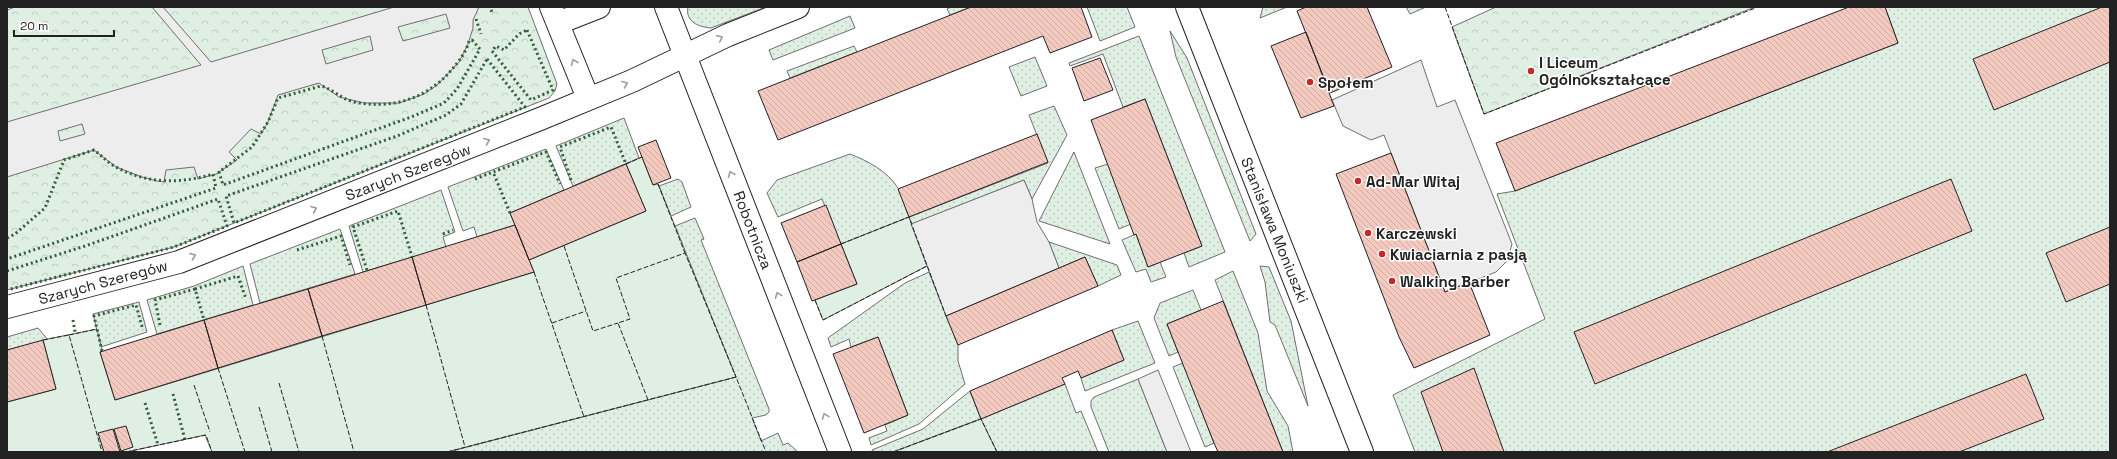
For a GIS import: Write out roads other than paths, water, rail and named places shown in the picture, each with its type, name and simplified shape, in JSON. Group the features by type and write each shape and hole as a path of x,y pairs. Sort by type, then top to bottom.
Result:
{"street":[{"path":"588,98 554,15 599,7"},
{"name":"Robotnicza","path":"666,7 840,452"},
{"name":"Szarych Szeregów","path":"7,307 178,262 416,170 632,81 728,35 798,7"},
{"name":"Stanisława Moniuszki","path":"1188,7 1362,452"}],"place":[{"name":"I Liceum Ogólnokształcące","path":"1531,71"},
{"name":"Społem","path":"1310,82"},
{"name":"Ad-Mar Witaj","path":"1358,181"},
{"name":"Karczewski","path":"1368,233"},
{"name":"Kwiaciarnia z pasją","path":"1382,254"},
{"name":"Walking Barber","path":"1392,281"}]}
